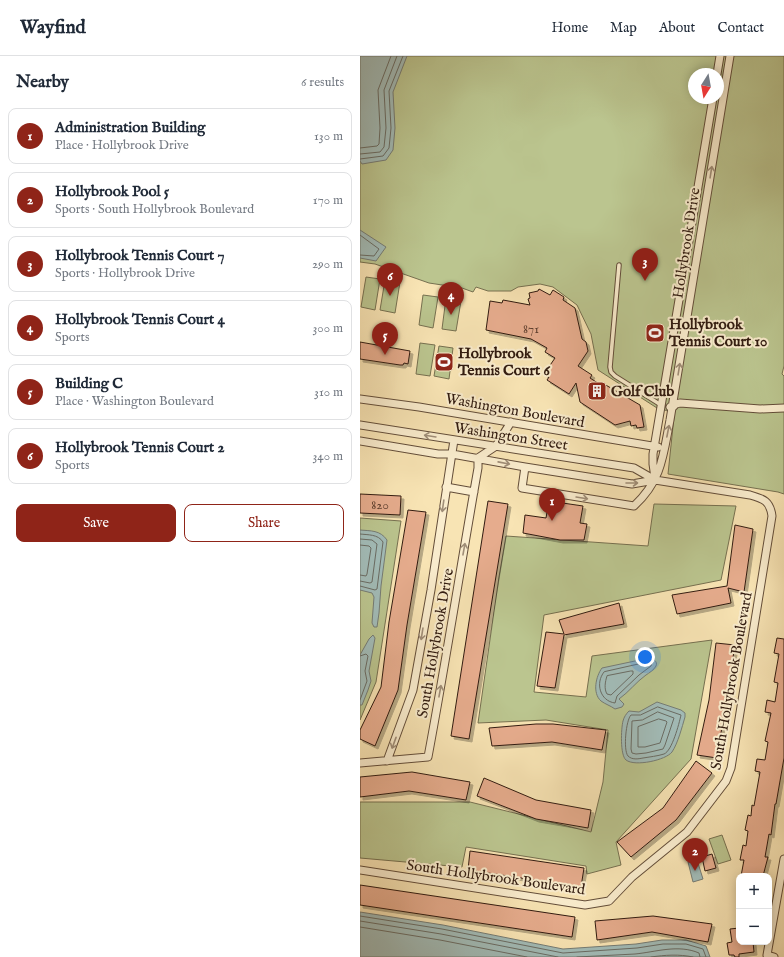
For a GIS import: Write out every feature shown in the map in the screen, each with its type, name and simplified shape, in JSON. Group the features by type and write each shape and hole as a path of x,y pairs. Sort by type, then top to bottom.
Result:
{"street":[{"path":"718,68 720,56"},
{"name":"Hollybrook Drive","path":"525,467 522,488 634,506 655,480 661,465 665,448 730,56"},
{"name":"Hollybrook Drive","path":"655,480 653,464 655,447 712,104"},
{"name":"Washington Boulevard","path":"360,399 511,422 665,448"},
{"path":"662,406 672,408 676,404 680,403 748,408 784,408"},
{"path":"478,458 496,446 511,422"},
{"name":"Washington Street","path":"360,425 634,468 655,480"},
{"name":"South Hollybrook Drive","path":"388,760 413,690 431,590 454,440"},
{"name":"Washington Street","path":"360,441 438,454 452,454 478,458 632,484 655,480 750,495 763,499 768,504"},
{"name":"South Hollybrook Drive","path":"360,763 428,757 451,631 478,468 478,458"},
{"path":"446,487 474,492"},
{"name":"South Hollybrook Boulevard","path":"360,870 585,905 609,901 632,877 687,832 726,781 731,768 772,516 771,509 768,504"},
{"path":"770,956 784,859"}],"lane":[{"path":"619,265 610,367 611,372 662,406"}],"green space":[{"path":"360,56 784,56 784,366 782,374 784,376 784,494 668,474 674,417 669,412 657,408 598,370 591,334 577,305 553,287 540,284 518,287 511,291 488,291 476,287 473,292 462,288 429,283 375,264 360,262"},
{"path":"366,277 380,279 375,310 361,307"},
{"path":"385,280 400,282 395,313 380,310"},
{"path":"423,295 438,297 433,328 419,325"},
{"path":"446,298 461,301 456,331 442,329"},
{"path":"420,343 435,345 430,376 416,374"},
{"name":"Hollybrook Tennis Court 6","path":"439,346 453,348 449,379 434,376"},
{"path":"654,504 736,506 721,580 544,615 534,692 586,697 592,656 712,640 691,759 616,842 621,865 587,874 586,866 466,847 462,867 360,858 360,802 470,802 591,832 603,782 608,730 546,720 478,723 506,536 648,546"},
{"path":"360,518 401,521 376,682 360,720"},
{"path":"722,835 731,860 718,864 709,839"}],"water":[{"path":"360,56 407,56 393,92 395,128 393,150 386,160 362,164 360,161"},
{"path":"360,230 386,247 376,261 360,258"},
{"path":"360,530 372,531 381,534 387,540 377,627 374,627 372,623 374,597 372,593 360,590"},
{"path":"373,635 375,638 369,671 371,681 362,705 360,705 360,655"},
{"path":"649,658 656,662 656,666 619,699 624,704 622,707 615,709 598,698 596,684 598,675 602,668"},
{"path":"657,702 681,710 685,713 678,740 672,752 664,758 643,763 630,762 626,760 623,753 621,736 623,721 629,711 639,712"},
{"path":"697,860 703,879 693,882 688,862"},
{"path":"360,912 443,925 563,949 636,944 662,940 686,940 706,946 710,957 360,957"}],"building":[{"path":"539,289 550,295 553,290 564,297 563,300 575,308 582,339 586,342 588,351 578,366 592,375 590,378 601,385 604,384 640,405 644,427 637,428 636,425 631,426 630,421 615,425 580,402 576,383 569,394 547,380 549,377 544,374 555,358 545,352 547,348 531,339 486,330 490,301 502,303 503,300 530,305 528,299 530,298 529,293 538,291"},
{"path":"360,342 410,351 408,364 404,363 403,365 400,365 360,359"},
{"path":"360,494 401,496 400,515 360,513"},
{"path":"488,501 508,504 469,739 451,736"},
{"path":"549,501 583,506 580,523 587,524 584,540 560,540 523,533 525,515 546,518"},
{"path":"408,510 426,512 407,625 398,690 375,746 360,739 360,730 381,687 389,622"},
{"path":"735,525 753,529 744,592 728,588 731,603 677,614 672,595 727,586"},
{"path":"619,603 624,624 564,635 555,688 537,686 546,632 564,634 559,620"},
{"path":"777,638 784,639 784,758 775,804 771,835 769,834 765,857 768,857 764,873 742,873 744,860 740,860 743,845 746,846 748,831 745,830 748,815 751,816 752,805 754,806 760,772 755,771 757,759 765,760 768,742 765,741 771,713 765,712 767,700 775,702 778,683 774,682 779,654 774,653"},
{"path":"716,643 735,645 717,758 697,755 709,700"},
{"path":"553,724 606,730 602,750 552,742 492,746 489,728"},
{"path":"696,761 712,773 676,820 631,857 617,842 663,808"},
{"path":"412,772 470,782 466,800 409,791 360,797 360,777"},
{"path":"484,778 536,800 591,810 588,828 536,819 477,796"},
{"path":"470,851 584,868 581,887 468,870"},
{"path":"712,854 716,868 705,871 702,857"},
{"path":"360,885 575,917 572,937 360,905"},
{"path":"653,916 712,924 708,942 652,932 597,940 595,921"},
{"path":"736,928 736,945 753,945 754,952 739,954 739,957 729,955 727,943 732,942 730,929"}],"place":[{"name":"Hollybrook Tennis Court 7","path":"645,281"},
{"name":"Hollybrook Tennis Court 2","path":"390,296"},
{"name":"Hollybrook Tennis Court 4","path":"451,315"},
{"name":"Hollybrook Tennis Court 10","path":"655,333"},
{"name":"Building C","path":"385,355"},
{"name":"Hollybrook Tennis Court 6","path":"444,362"},
{"name":"Golf Club","path":"597,391"},
{"name":"Administration Building","path":"552,521"},
{"name":"Hollybrook Pool 5","path":"695,871"}]}
